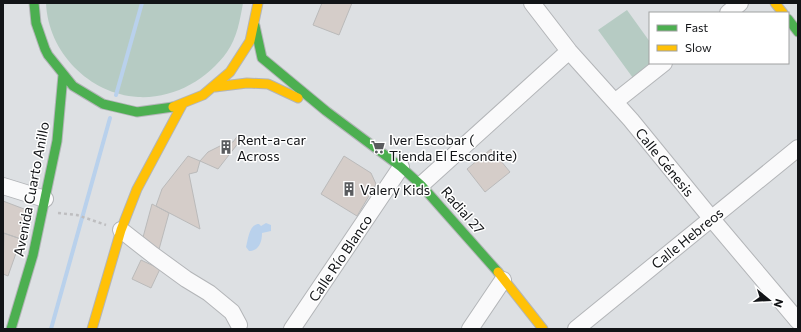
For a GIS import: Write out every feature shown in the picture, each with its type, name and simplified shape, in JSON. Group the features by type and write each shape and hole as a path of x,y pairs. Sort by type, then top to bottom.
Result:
{"main road":[{"path":"33,4 36,26 42,44 63,75 88,96 103,103 118,108 150,112 166,110 199,98 215,87 229,74 240,60 249,44 255,26 258,3"},
{"path":"775,3 782,12"},
{"path":"789,20 798,32"},
{"name":"Radial 27","path":"255,26 262,58 326,112 402,167 421,185 489,262 543,329"},
{"name":"Avenida Cuarto Anillo","path":"11,329 33,255 57,141 63,75"},
{"name":"Radial 27","path":"215,87 247,83 268,84 326,112"},
{"path":"92,329 115,227 182,105"}],"street":[{"name":"Calle Génesis","path":"532,3 569,52 616,101 711,218 798,321"},
{"path":"729,12 740,3"},
{"path":"421,185 569,52"},
{"path":"616,101 663,64"},
{"name":"Calle Hebreos","path":"576,329 798,148"},
{"name":"Calle Río Blanco","path":"292,329 402,167"},
{"path":"3,186 45,199"},
{"path":"115,227 186,278 209,292 232,312 239,325"},
{"path":"470,329 503,280"}],"path":[{"path":"77,215 115,227"}],"green space":[{"path":"46,3 243,3 236,35 227,52 210,71 188,86 176,91 164,95 138,97 120,94 103,88 88,79 74,67 54,38"},
{"path":"627,10 649,41 649,64 652,64 633,78 598,30"}],"water":[{"path":"266,223 271,225 271,231 262,233 258,248 249,251 246,247 251,229 256,225 259,224 261,226"}],"building":[{"path":"322,3 352,3 339,35 313,25"},
{"name":"Rent-a-car Across","path":"239,134 243,137 218,169 200,161 208,152 226,143 233,142"},
{"path":"491,149 510,172 485,192 467,169"},
{"path":"188,156 200,161 197,172 189,174 200,229 156,206 162,189"},
{"name":"Valery Kids","path":"344,156 371,173 376,184 357,216 321,194"},
{"path":"3,201 32,212 21,239 3,233"},
{"path":"152,204 169,213 158,253 142,241"},
{"path":"4,233 21,239 8,276 3,274"},
{"path":"141,260 160,269 151,288 132,279"}],"waterway":[{"path":"116,95 142,3"},
{"path":"51,329 110,118"}],"traffic: fast":[{"path":"34,3 36,23 45,49 48,55 73,86 103,104 137,112 173,107"},
{"path":"789,20 798,32"},
{"path":"255,26 262,58 326,111 401,167 421,185 498,272"},
{"path":"11,329 33,255 57,141 63,75"}],"traffic: slow":[{"path":"173,107 203,95 230,72 250,41 258,3"},
{"path":"775,3 782,12"},
{"path":"215,87 247,83 268,84 298,98"},
{"path":"92,329 121,230 137,189 182,105"},
{"path":"498,272 543,329"}],"place":[{"name":"Rent-a-car Across","path":"226,147"},
{"name":"Iver Escobar ( Tienda El Escondite)","path":"378,147"},
{"name":"Valery Kids","path":"349,189"}]}
